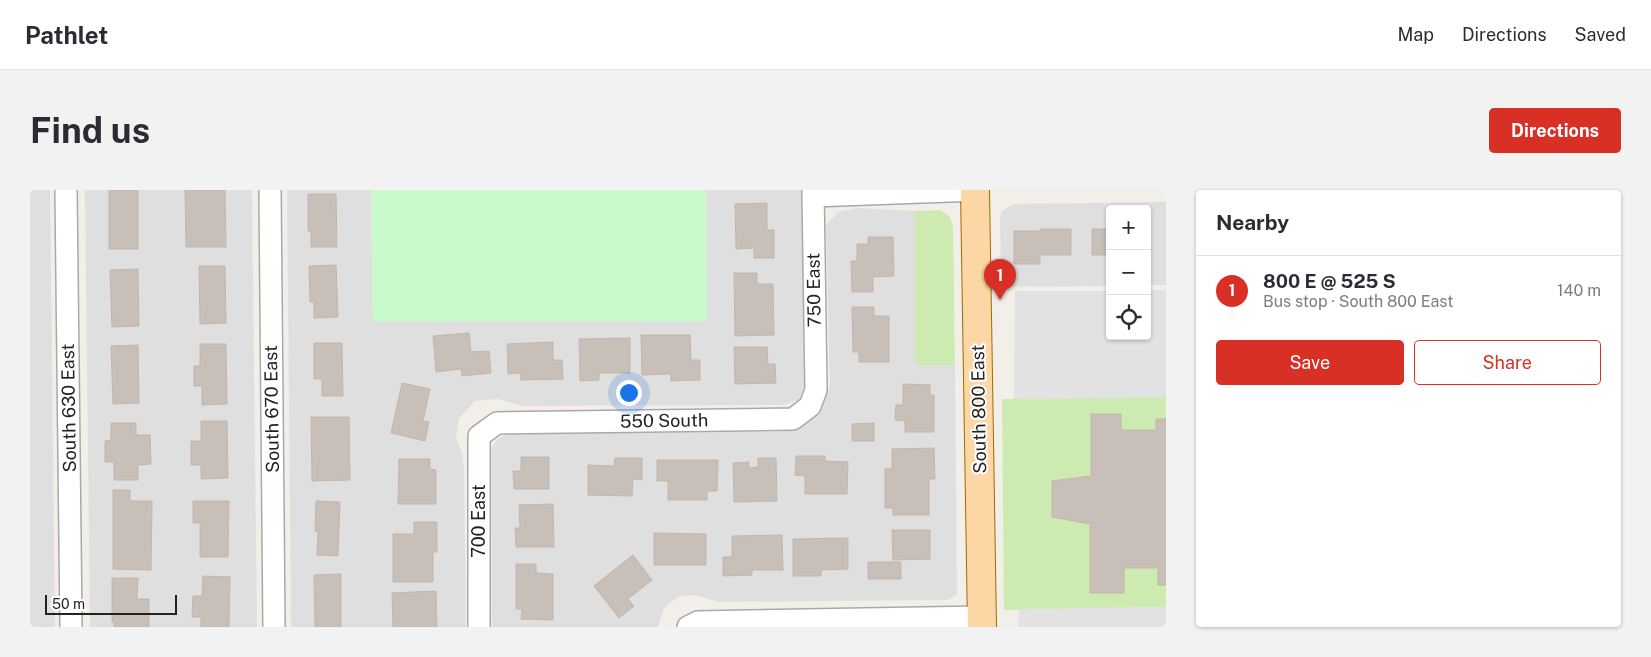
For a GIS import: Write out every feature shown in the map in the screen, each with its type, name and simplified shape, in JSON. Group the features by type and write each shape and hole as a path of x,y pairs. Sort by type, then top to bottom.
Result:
{"main road":[{"name":"South 800 East","path":"976,190 982,622"}],"street":[{"name":"South 630 East","path":"66,190 71,627"},
{"name":"South 670 East","path":"270,190 274,627"},
{"path":"813,193 976,190"},
{"name":"750 East","path":"813,193 816,390"},
{"name":"550 South","path":"497,423 793,419 810,406 816,390"},
{"name":"700 East","path":"479,627 479,436 497,423"},
{"path":"688,627 698,622 982,622"}],"shaded area":[{"path":"30,190 50,190 55,627 30,627"},
{"path":"85,190 252,190 257,627 90,627"},
{"path":"287,190 371,190 373,321 707,321 706,190 802,190 804,386 799,400 783,405 522,406 498,399 475,401 459,418 456,437 462,453 464,469 466,627 291,627"},
{"path":"1166,202 1166,285 1151,285 1151,205 1106,205 1106,286 1001,287 1000,219 1002,211 1013,204"},
{"path":"857,208 915,211 915,365 955,365 957,595 947,600 719,602 694,595 679,596 664,608 658,627 492,627 491,448 499,438 511,433 779,432 797,427 812,419 823,405 830,385 826,225 838,212"},
{"path":"1151,290 1166,290 1166,397 1014,399 1015,291 1106,291 1106,340 1151,340"},
{"path":"1166,607 1166,627 1018,627 1019,609"}],"green space":[{"path":"371,190 706,190 707,321 373,321"},
{"path":"941,210 950,217 953,226 955,365 915,365 915,211"},
{"path":"1166,397 1166,607 1004,610 1002,399"}],"building":[{"path":"109,190 138,190 138,249 109,249"},
{"path":"185,190 225,190 226,247 186,247"},
{"path":"308,194 336,194 337,247 311,247 311,231 308,231"},
{"path":"767,203 767,230 774,230 774,258 754,258 754,248 736,249 735,204"},
{"path":"1040,229 1071,229 1071,255 1040,255 1040,264 1014,264 1014,231 1040,231"},
{"path":"1092,229 1106,229 1106,255 1092,255"},
{"path":"868,237 893,237 894,276 873,277 873,292 852,292 851,261 857,261 857,244 868,244"},
{"path":"336,265 338,317 314,318 314,302 310,302 309,266"},
{"path":"199,266 225,266 226,323 200,324"},
{"path":"138,269 139,326 112,327 110,270"},
{"path":"734,273 757,273 757,284 773,284 774,335 735,336"},
{"path":"852,307 874,307 874,316 889,316 889,362 859,362 859,352 853,352"},
{"path":"469,333 471,352 489,351 491,373 462,376 461,369 436,372 433,336"},
{"path":"641,335 690,335 691,360 700,360 700,380 671,381 671,374 642,375"},
{"path":"630,338 630,373 599,373 599,380 580,381 579,339"},
{"path":"553,342 553,360 562,360 563,379 521,380 520,373 508,374 507,344"},
{"path":"314,343 342,343 343,396 322,396 322,379 314,379"},
{"path":"200,344 226,344 227,404 202,405 202,386 194,386 194,366 200,366"},
{"path":"138,345 139,403 113,404 111,346"},
{"path":"734,347 767,347 768,364 775,364 776,383 735,384"},
{"path":"402,383 430,389 423,421 429,422 425,441 391,433"},
{"path":"903,384 930,385 930,395 934,395 934,432 905,432 905,421 895,420 896,405 903,405"},
{"path":"1091,414 1121,414 1121,430 1156,430 1156,419 1166,419 1166,585 1158,585 1158,568 1124,568 1124,593 1090,593 1090,524 1052,517 1052,481 1091,476"},
{"path":"311,417 349,417 350,480 312,481"},
{"path":"201,421 227,421 228,478 201,479 201,465 191,465 191,441 201,441"},
{"path":"111,423 136,423 136,435 150,435 151,464 138,465 138,480 114,480 114,462 105,462 105,441 111,440"},
{"path":"874,423 874,441 852,441 852,424"},
{"path":"934,448 935,479 929,479 929,515 893,515 893,508 885,508 885,469 892,469 892,449"},
{"path":"796,456 825,456 825,461 848,462 847,494 805,494 805,476 795,475"},
{"path":"521,457 549,457 549,489 514,489 513,471 521,471"},
{"path":"615,458 642,458 642,480 633,479 632,496 588,495 588,465 614,466"},
{"path":"758,458 776,458 777,501 734,502 733,463 749,462 749,468 758,467"},
{"path":"399,459 430,459 430,469 436,470 436,504 398,504"},
{"path":"657,460 718,460 717,491 707,491 707,500 668,500 668,481 657,481"},
{"path":"113,490 130,490 130,501 152,501 151,570 113,569"},
{"path":"193,501 229,501 228,557 200,557 200,523 193,523"},
{"path":"316,501 340,502 338,556 317,555 318,531 315,531"},
{"path":"553,504 554,547 516,547 515,528 520,528 519,505"},
{"path":"414,522 437,522 437,552 433,552 433,582 393,582 393,534 414,534"},
{"path":"892,530 930,530 930,559 893,560"},
{"path":"654,533 706,534 706,565 654,565"},
{"path":"782,535 783,570 752,570 752,575 723,576 723,557 732,557 732,536"},
{"path":"848,538 848,569 821,570 821,576 793,576 793,539"},
{"path":"633,555 652,580 628,599 634,606 619,618 594,586"},
{"path":"868,562 901,562 901,579 868,579"},
{"path":"516,564 536,564 536,573 553,574 553,620 521,619 522,609 516,609"},
{"path":"341,574 341,627 315,627 314,575"},
{"path":"203,576 230,577 229,627 201,627 201,617 192,617 193,596 202,596"},
{"path":"112,578 138,578 137,599 149,599 149,627 114,627 114,622 112,622"},
{"path":"436,591 437,627 393,627 392,593"}],"place":[{"name":"800 E @ 525 S","path":"1000,300"}]}
